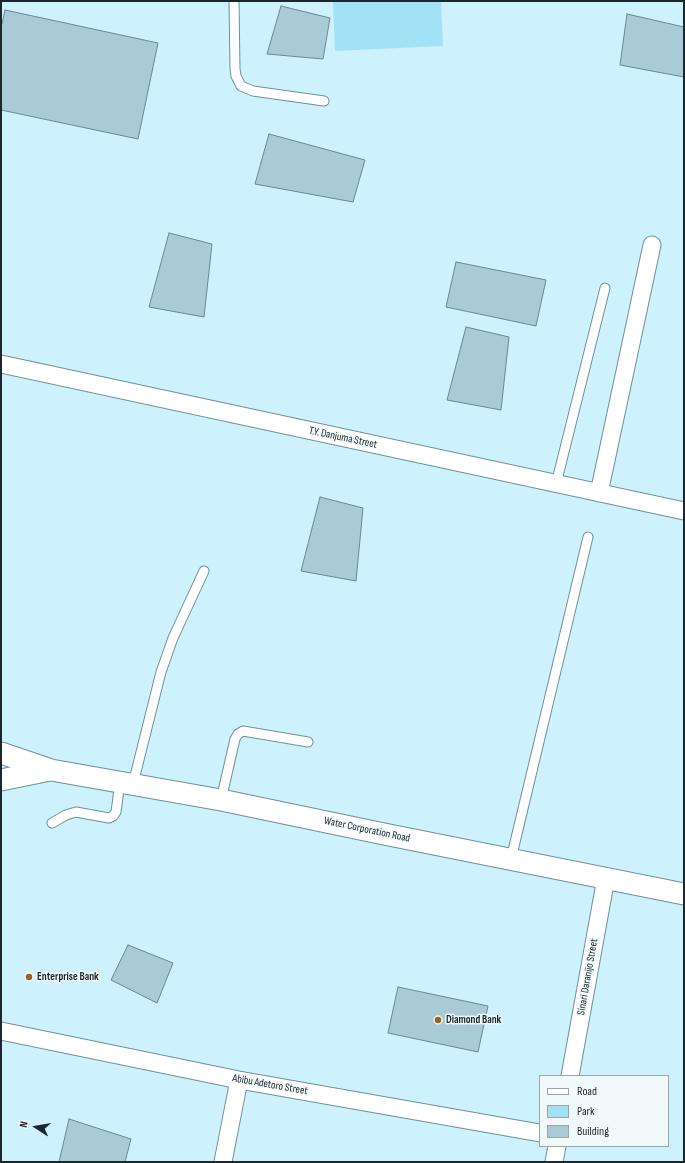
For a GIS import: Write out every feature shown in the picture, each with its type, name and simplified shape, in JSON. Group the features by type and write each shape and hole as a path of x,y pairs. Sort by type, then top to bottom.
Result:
{"street":[{"path":"599,493 652,245"},
{"name":"T.Y. Danjuma Street","path":"1,364 684,511"},
{"path":"3,754 50,770 1,782 3,754"},
{"name":"Water Corporation Road","path":"50,770 221,800 684,894"},
{"name":"Sinari Daranijo Street","path":"570,1075 606,878"},
{"name":"Abibu Adetoro Street","path":"1,1031 238,1080 539,1133"},
{"path":"223,1162 238,1080"},
{"path":"554,1162 557,1147"}],"lane":[{"path":"234,1 235,69 240,86 253,91 324,101"},
{"path":"556,484 605,288"},
{"path":"511,859 588,537"},
{"path":"52,823 66,815 76,812 110,818 116,812 127,783 173,638 204,571"},
{"path":"221,800 235,739 238,734 243,731 308,742"}],"green space":[{"path":"333,1 441,1 443,46 335,51"}],"building":[{"path":"281,6 330,18 323,59 267,54"},
{"path":"5,10 158,43 138,139 1,110 1,24"},
{"path":"627,14 684,27 684,77 620,65"},
{"path":"269,134 365,160 353,202 255,184"},
{"path":"169,233 212,244 204,317 149,307"},
{"path":"456,262 546,280 536,326 446,307"},
{"path":"466,327 509,337 501,410 447,400"},
{"path":"320,497 363,508 356,581 301,571"},
{"path":"128,945 173,963 157,1003 111,980"},
{"name":"Diamond Bank","path":"398,987 488,1006 478,1052 388,1033"},
{"path":"69,1119 131,1139 125,1162 59,1162"}],"place":[{"name":"Enterprise Bank","path":"29,977"},
{"name":"Diamond Bank","path":"438,1020"}]}
